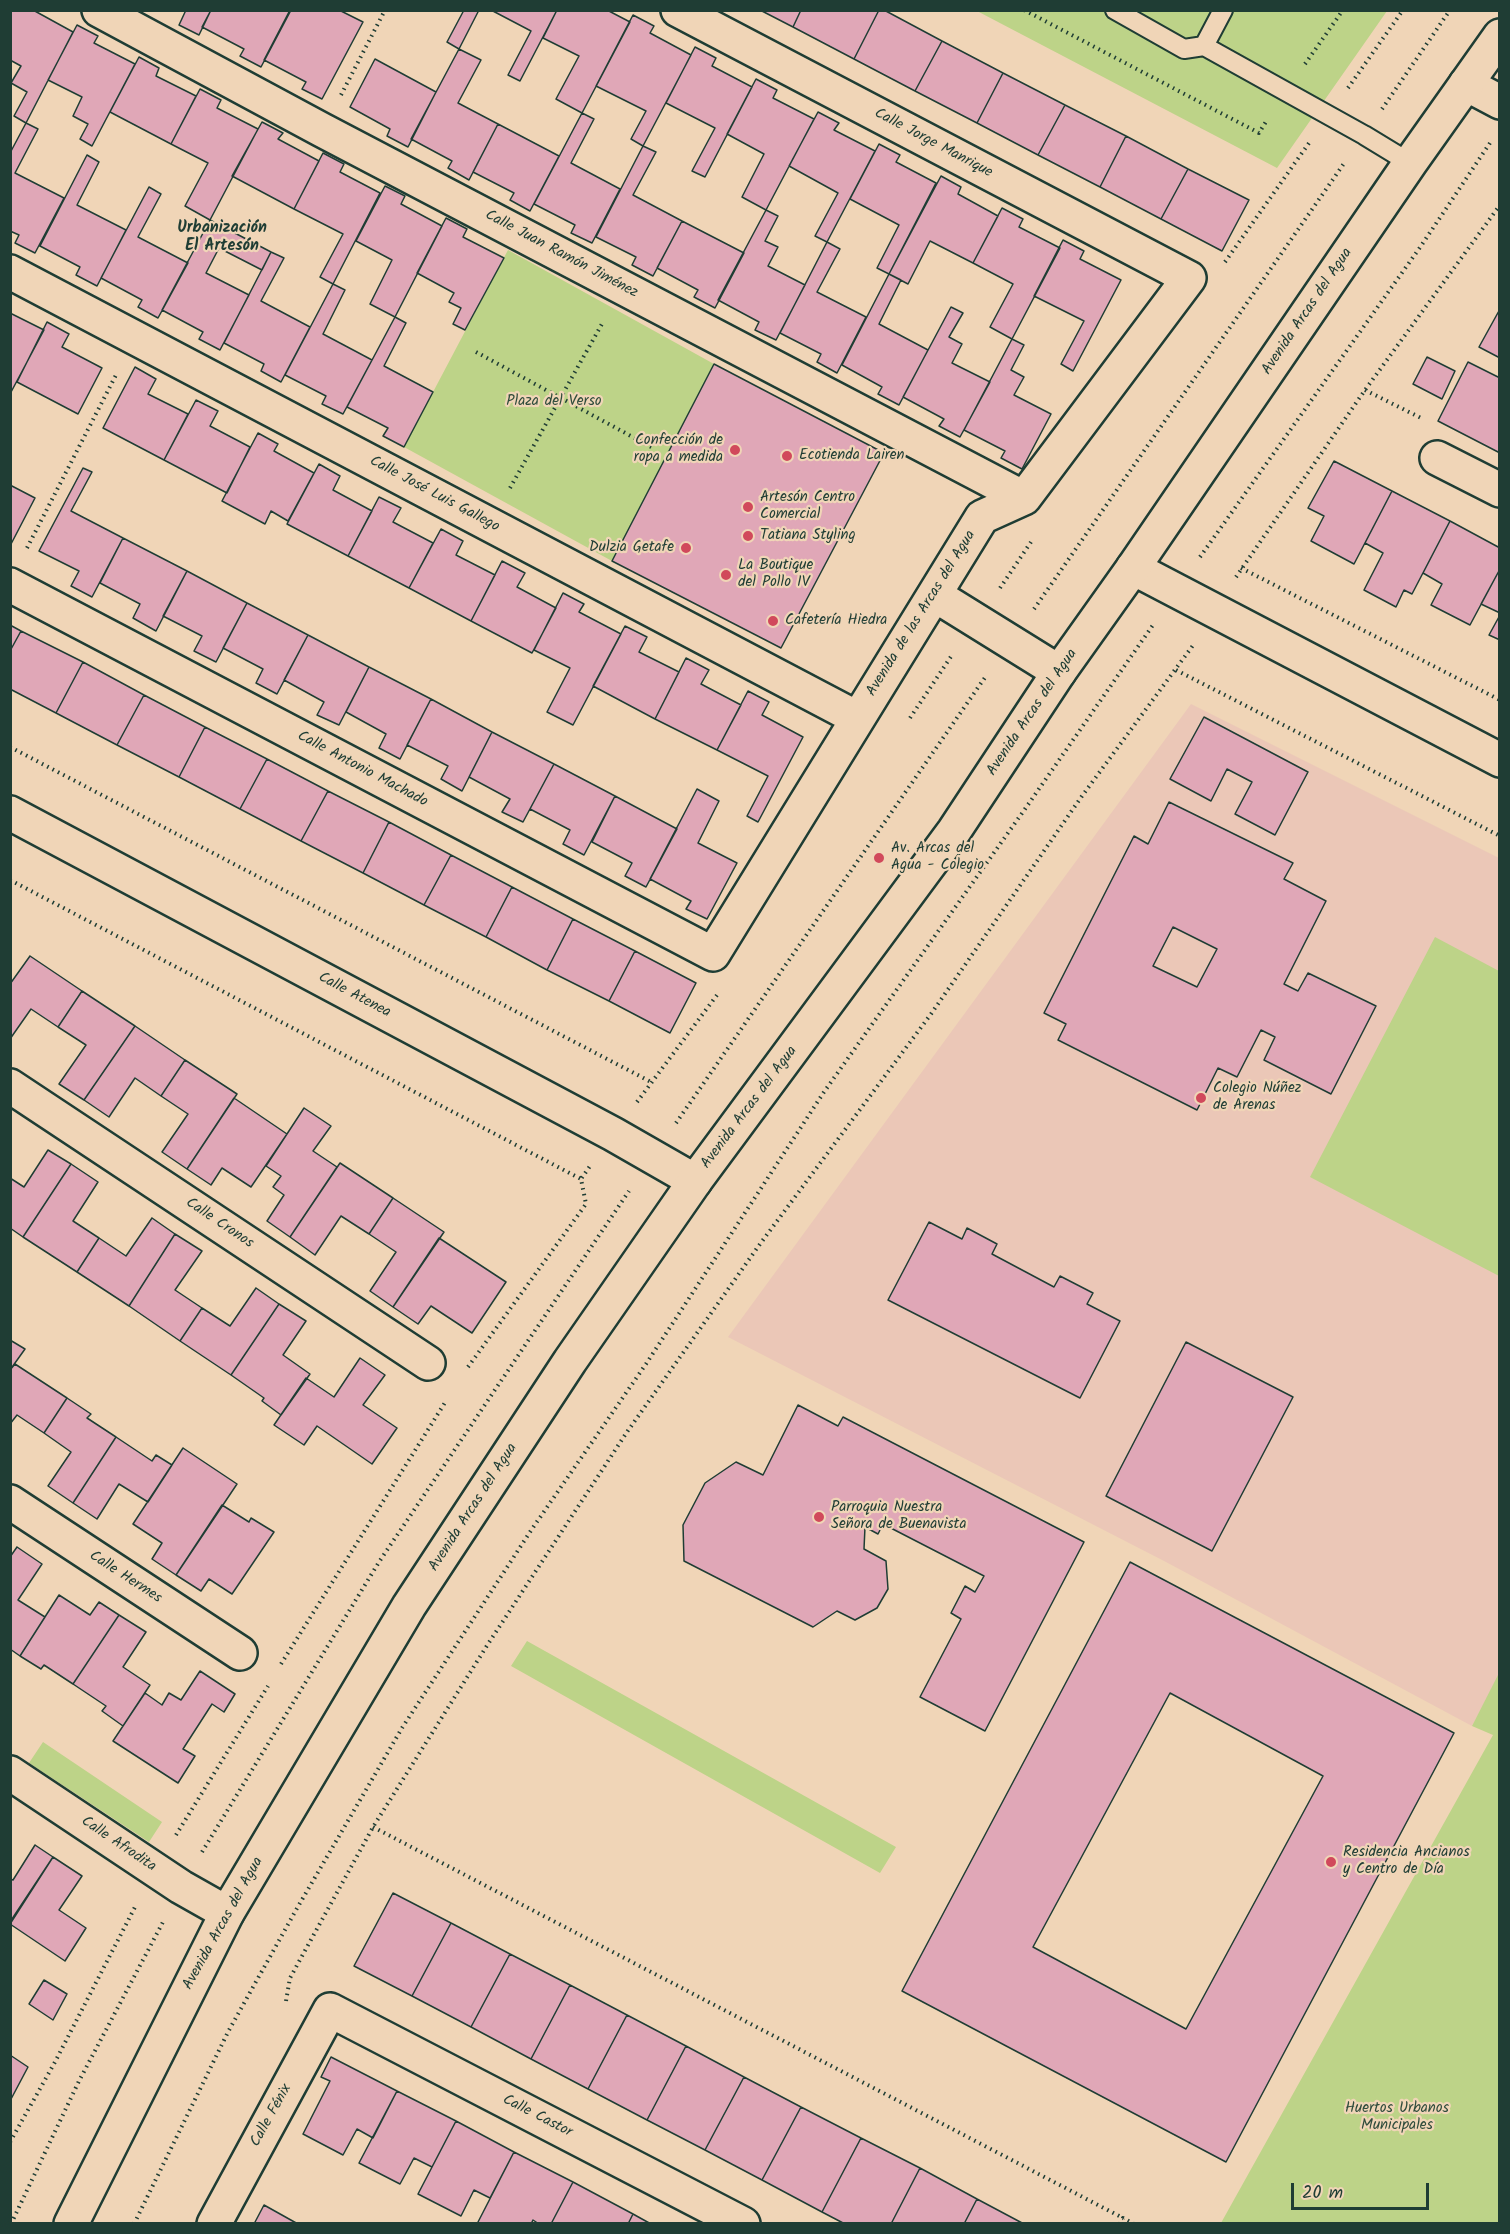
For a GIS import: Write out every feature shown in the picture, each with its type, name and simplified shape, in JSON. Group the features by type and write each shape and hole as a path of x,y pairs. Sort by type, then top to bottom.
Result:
{"street":[{"name":"Calle Juan Ramón Jiménez","path":"99,10 322,130 1024,498"},
{"name":"Calle Jorge Manrique","path":"678,10 1189,278"},
{"name":"Avenida Arcas del Agua","path":"71,2223 227,1913 409,1606 570,1361 695,1181 928,867 1059,672 1500,36"},
{"path":"1466,84 1500,102"},
{"name":"Calle José Luis Gallego","path":"10,272 857,718"},
{"name":"Avenida de las Arcas del Agua","path":"713,954 982,517 1024,498 1189,278"},
{"path":"1443,461 1500,490"},
{"path":"1133,568 1500,760"},
{"name":"Calle Antonio Machado","path":"10,585 713,954"},
{"path":"935,595 1059,672"},
{"name":"Calle Atenea","path":"10,813 613,1134 695,1181"},
{"name":"Calle Cronos","path":"10,1086 428,1363"},
{"name":"Calle Hermes","path":"10,1502 240,1653"},
{"name":"Calle Afrodita","path":"10,1773 168,1878 227,1913"},
{"name":"Calle Fénix","path":"214,2223 330,2010"},
{"name":"Calle Castor","path":"330,2010 743,2223"}],"lane":[{"path":"1115,10 1184,49 1204,46 1410,163"},
{"path":"1204,46 1223,10"}],"path":[{"path":"322,130 385,10"},
{"path":"1348,88 1403,10"},
{"path":"10,2142 55,2062 168,1878 652,1157 1450,10"},
{"path":"1224,264 1313,137"},
{"path":"134,2223 228,2032 402,1728 532,1529 646,1364 824,1092 1420,246 1493,138"},
{"path":"284,2012 290,1978 373,1827 488,1644 627,1432 760,1244 931,1014 1082,796 1176,670 1241,568 1365,390 1500,205"},
{"path":"489,524 623,287"},
{"path":"25,552 135,337"},
{"path":"476,352 653,448"},
{"path":"1365,390 1439,428 1443,461"},
{"path":"908,722 946,662 977,622 1033,539"},
{"path":"1241,568 1500,700"},
{"path":"1176,670 1500,836"},
{"path":"10,747 653,1083"},
{"path":"10,880 582,1179"},
{"path":"463,1374 586,1204 582,1179 722,989"},
{"path":"279,1666 450,1394"},
{"path":"10,2223 79,2081 168,1878 273,1676"},
{"path":"373,1827 1134,2223"},
{"path":"1120,2223 1123,2218"}],"shaded area":[{"name":"Colegio Núñez de Arenas","path":"1191,704 1499,858 1500,1673 1472,1726 1166,1562 728,1337"}],"green space":[{"path":"977,11 1387,11 1277,168"},
{"name":"Plaza del Verso","path":"508,250 714,364 612,561 404,447"},
{"path":"1435,937 1499,971 1499,1276 1310,1177"},
{"path":"527,1641 896,1847 880,1873 511,1666"},
{"name":"Huertos Urbanos Municipales","path":"1499,1673 1499,2223 1221,2223 1493,1735 1472,1726"},
{"path":"43,1742 162,1822 149,1842 29,1763"}],"building":[{"path":"10,10 33,10 73,32 26,123 14,116 27,92 11,83 21,66 10,60"},
{"path":"186,10 211,10 199,35 179,25"},
{"path":"211,10 287,10 290,12 261,67 240,56 244,49 202,27"},
{"path":"290,10 339,10 363,22 322,99 302,89 306,82 264,60"},
{"path":"464,10 479,10 459,49 447,42"},
{"path":"491,10 557,10 520,81 508,75 531,31"},
{"path":"557,10 607,10 630,22 582,113 556,99 579,56 543,38"},
{"path":"760,10 801,10 793,27"},
{"path":"801,10 879,10 854,59 793,27"},
{"path":"879,10 884,10 942,41 915,91 854,59"},
{"path":"633,15 654,26 650,33 691,55 643,146 631,139 646,111 596,86"},
{"path":"77,25 98,36 94,43 135,64 92,146 80,139 88,124 73,116 82,97 48,80"},
{"path":"942,41 1003,73 977,123 915,91"},
{"path":"695,47 716,58 712,66 752,87 705,177 692,171 715,128 666,103"},
{"path":"459,49 481,60 458,103 498,124 469,180 448,168 452,161 411,139"},
{"path":"139,57 159,68 156,76 196,96 171,144 110,112"},
{"path":"375,59 436,92 408,147 387,136 390,129 350,107"},
{"path":"1003,73 1065,105 1038,155 977,123"},
{"path":"756,79 777,90 773,98 814,119 766,210 742,197 764,154 727,134"},
{"path":"200,89 221,100 217,108 258,129 210,220 185,206 208,163 171,144"},
{"path":"1065,105 1126,136 1100,187 1038,155"},
{"path":"818,112 839,123 834,130 875,151 827,242 815,236 838,193 789,166"},
{"path":"582,113 594,119 571,163 620,189 592,243 571,233 575,225 534,204"},
{"path":"262,122 283,133 278,139 319,161 294,209 232,176"},
{"path":"26,123 38,129 15,173 64,198 35,253 15,243 19,235 10,231 10,153"},
{"path":"498,124 559,156 530,211 510,200 514,193 473,172"},
{"path":"1126,136 1188,169 1161,219 1100,187"},
{"path":"879,144 900,155 896,162 936,183 889,274 877,268 899,225 850,199"},
{"path":"643,146 656,152 633,195 682,221 653,276 632,265 636,257 596,237"},
{"path":"323,153 344,164 340,172 380,193 333,284 320,277 343,234 294,209"},
{"path":"87,155 99,162 77,205 126,230 97,286 76,275 80,267 40,246"},
{"path":"1188,169 1249,200 1222,251 1161,219"},
{"path":"941,176 961,187 958,194 998,216 973,263 930,241 908,284 889,274"},
{"path":"385,186 405,196 401,204 442,226 395,317 370,304 392,260 356,241"},
{"path":"149,187 161,194 138,237 188,263 158,318 138,307 142,300 101,278"},
{"path":"1002,208 1023,219 1019,227 1060,248 1012,339 990,327 1013,284 973,263"},
{"path":"766,210 778,216 765,241 778,247 768,266 805,285 776,340 755,330 759,322 718,300"},
{"path":"446,218 467,229 463,237 504,258 465,330 453,324 461,308 449,302 454,293 417,273"},
{"path":"210,220 271,252 262,270 219,248 206,273 249,295 220,350 199,339 203,332 162,310"},
{"path":"682,221 744,253 715,308 694,297 698,290 657,268"},
{"path":"1063,240 1084,251 1080,259 1121,280 1073,371 1061,364 1084,321 1034,296"},
{"path":"827,242 840,249 817,292 866,317 837,373 817,362 821,354 780,333"},
{"path":"271,252 284,258 261,301 310,327 281,382 261,371 264,364 224,343"},
{"path":"889,274 901,280 879,324 928,350 899,405 878,394 882,387 842,365"},
{"path":"333,284 345,290 323,334 372,360 343,414 322,404 326,396 285,375"},
{"path":"951,307 963,313 949,337 962,344 952,363 990,382 960,437 939,426 944,419 903,397"},
{"path":"1500,309 1500,358 1479,347"},
{"path":"10,313 44,330 10,394"},
{"path":"395,317 406,323 384,366 433,392 404,447 383,436 388,428 347,407"},
{"path":"47,322 69,334 62,347 102,368 78,414 17,382"},
{"path":"1012,339 1024,345 1011,370 1024,377 1014,395 1051,414 1022,469 1001,458 1005,451 964,430"},
{"path":"1427,357 1455,371 1442,399 1413,384"},
{"path":"1468,362 1500,378 1500,453 1438,421"},
{"name":"Artesón Centro Comercial","path":"714,364 884,453 781,648 612,561"},
{"path":"135,367 156,379 148,394 188,414 164,460 103,428"},
{"path":"196,400 218,411 210,426 250,447 227,493 164,460"},
{"path":"258,433 278,444 274,451 314,473 288,521 271,511 265,524 222,501"},
{"path":"1334,461 1392,491 1354,564 1311,541 1324,516 1308,508"},
{"path":"319,464 340,476 333,490 372,511 348,556 287,524"},
{"path":"83,468 92,472 71,511 123,538 92,597 71,586 79,571 39,551"},
{"path":"10,485 35,498 10,546"},
{"path":"1392,491 1450,521 1412,594 1404,590 1396,607 1364,590 1383,553 1365,543"},
{"path":"379,497 401,508 393,522 433,543 409,588 348,556"},
{"path":"1450,521 1500,548 1500,569 1470,625 1431,605 1442,584 1423,573"},
{"path":"441,529 463,541 456,555 495,575 471,621 409,588"},
{"path":"123,538 187,571 156,631 133,618 140,604 100,583"},
{"path":"502,561 525,573 517,587 556,608 532,653 471,621"},
{"path":"1500,569 1500,613 1481,604"},
{"path":"187,571 247,603 216,662 194,651 202,636 163,616"},
{"path":"563,593 584,604 579,612 621,634 573,725 547,712 570,668 534,650"},
{"path":"247,603 308,635 277,694 256,683 263,669 223,648"},
{"path":"1500,615 1500,640 1489,635"},
{"path":"10,625 21,631 10,651"},
{"path":"625,626 647,637 639,652 679,672 655,719 593,686"},
{"path":"21,631 83,662 56,713 10,689 10,651"},
{"path":"308,635 369,667 339,725 317,715 324,702 284,680"},
{"path":"686,658 709,670 701,684 741,705 717,750 655,719"},
{"path":"83,662 144,695 117,745 56,713"},
{"path":"369,667 431,699 400,759 379,748 386,734 346,712"},
{"path":"748,691 769,702 762,715 803,737 758,822 747,816 768,776 717,750"},
{"path":"144,695 205,727 179,777 117,745"},
{"path":"431,699 492,732 462,791 441,779 448,766 407,745"},
{"path":"1204,717 1308,772 1275,835 1235,814 1252,782 1227,769 1211,801 1170,779"},
{"path":"205,727 267,759 240,809 179,777"},
{"path":"492,732 554,764 523,822 502,812 510,799 469,777"},
{"path":"267,759 328,791 301,841 240,809"},
{"path":"554,764 615,796 584,855 563,844 570,830 530,809"},
{"path":"697,789 719,801 698,843 737,863 707,919 686,909 691,901 650,879"},
{"path":"328,791 389,822 363,873 301,841"},
{"path":"615,796 677,829 646,887 625,876 632,863 592,842"},
{"path":"1169,802 1293,863 1284,879 1326,901 1284,984 1298,991 1308,973 1376,1006 1331,1094 1264,1060 1275,1037 1261,1030 1237,1077 1218,1068 1197,1110 1058,1040 1066,1024 1044,1013 1134,836 1148,844","holes":["1173,927 1217,949 1197,987 1153,966"]},
{"path":"389,822 451,855 424,905 363,873"},
{"path":"451,855 512,887 486,937 424,905"},
{"path":"512,887 573,919 547,970 486,937"},
{"path":"573,919 635,951 609,1001 547,970"},
{"path":"635,951 696,983 670,1033 609,1001"},
{"path":"30,956 82,991 58,1027 31,1009 10,1039 10,984"},
{"path":"82,991 135,1026 84,1100 59,1084 86,1045 58,1027"},
{"path":"135,1026 185,1060 161,1096 135,1078 109,1117 84,1100"},
{"path":"185,1060 237,1094 187,1169 162,1152 188,1114 161,1096"},
{"path":"234,1098 287,1134 251,1187 222,1168 211,1185 187,1169"},
{"path":"304,1108 331,1126 313,1151 337,1167 290,1237 267,1221 284,1195 273,1187 281,1176 266,1166"},
{"path":"48,1150 71,1164 23,1237 10,1228 10,1178 24,1187"},
{"path":"340,1163 393,1198 369,1234 341,1216 315,1255 290,1237"},
{"path":"71,1164 98,1182 73,1221 99,1238 77,1272 23,1237"},
{"path":"393,1198 444,1232 393,1307 370,1291 396,1252 369,1234"},
{"path":"152,1218 175,1234 129,1306 77,1272 99,1238 126,1256"},
{"path":"929,1222 962,1239 967,1228 997,1244 992,1254 1054,1287 1060,1276 1093,1293 1087,1304 1120,1321 1080,1398 888,1300"},
{"path":"175,1234 202,1251 175,1290 202,1308 180,1341 129,1306"},
{"path":"439,1238 506,1282 472,1333 431,1306 418,1324 393,1307"},
{"path":"256,1288 279,1304 231,1375 180,1341 202,1308 230,1326"},
{"path":"279,1304 306,1321 283,1355 310,1374 281,1415 262,1401 264,1398 231,1375"},
{"path":"10,1340 25,1349 10,1370"},
{"path":"1186,1342 1293,1397 1212,1551 1106,1496"},
{"path":"360,1358 385,1375 363,1405 397,1428 372,1464 317,1426 304,1445 274,1425 306,1378 334,1397"},
{"path":"15,1364 67,1398 44,1433 17,1415 10,1424 10,1370"},
{"path":"67,1398 91,1414 87,1418 116,1437 73,1503 48,1486 71,1452 44,1433"},
{"path":"798,1405 838,1426 843,1417 1084,1542 985,1731 920,1697 961,1619 951,1613 965,1586 975,1592 984,1576 883,1524 878,1534 865,1527 864,1549 886,1561 888,1589 877,1608 855,1620 837,1611 813,1627 684,1561 683,1525 705,1483 736,1462 763,1475"},
{"path":"116,1437 152,1461 156,1455 172,1465 148,1502 119,1484 97,1519 73,1503"},
{"path":"183,1448 237,1484 176,1575 152,1559 162,1543 133,1524"},
{"path":"222,1505 249,1522 251,1518 274,1532 232,1594 209,1579 201,1591 176,1575"},
{"path":"17,1547 42,1564 18,1600 45,1617 20,1656 10,1649 10,1557"},
{"name":"Residencia Ancianos y Centro de Día","path":"1130,1562 1454,1733 1226,2162 902,1991","holes":["1170,1693 1323,1776 1186,2029 1033,1947"]},
{"path":"59,1595 90,1615 99,1602 119,1615 73,1684 44,1665 41,1669 20,1656"},
{"path":"119,1615 146,1632 123,1667 150,1685 123,1726 102,1711 106,1706 73,1684"},
{"path":"200,1671 235,1694 224,1712 212,1704 183,1749 195,1756 178,1783 113,1741 145,1693 162,1705 169,1693 181,1700"},
{"path":"35,1845 53,1857 10,1922 10,1879 13,1880"},
{"path":"53,1857 82,1876 59,1910 86,1928 65,1961 10,1924"},
{"path":"393,1893 451,1923 412,1996 354,1966"},
{"path":"451,1923 510,1954 471,2027 412,1996"},
{"path":"510,1954 570,1985 531,2059 471,2027"},
{"path":"44,1980 67,1994 53,2020 29,2004"},
{"path":"570,1985 627,2015 588,2089 531,2059"},
{"path":"627,2015 686,2046 647,2120 588,2089"},
{"path":"686,2046 744,2077 705,2150 647,2120"},
{"path":"10,2055 28,2067 10,2101"},
{"path":"331,2057 397,2091 373,2138 357,2129 343,2155 303,2134 330,2081 321,2077"},
{"path":"744,2077 801,2107 762,2180 705,2150"},
{"path":"397,2091 456,2121 432,2167 414,2158 400,2184 359,2163"},
{"path":"801,2107 861,2138 822,2212 762,2180"},
{"path":"456,2121 514,2152 490,2198 474,2190 461,2216 418,2194"},
{"path":"861,2138 920,2168 891,2224 845,2224 822,2212"},
{"path":"514,2152 573,2182 551,2224 539,2224 533,2220 531,2224 477,2224"},
{"path":"920,2168 977,2199 964,2224 891,2224"},
{"path":"573,2182 633,2214 628,2224 551,2224"},
{"path":"977,2199 1024,2224 964,2224"},
{"path":"264,2205 298,2224 254,2224"},
{"path":"633,2214 651,2224 628,2224"}],"place":[{"name":"Confección de ropa a medida","path":"735,450"},
{"name":"Ecotienda Lairen","path":"787,456"},
{"name":"Artesón Centro Comercial","path":"748,507"},
{"name":"Tatiana Styling","path":"748,536"},
{"name":"Dulzia Getafe","path":"686,548"},
{"name":"La Boutique del Pollo IV","path":"726,575"},
{"name":"Cafetería Hiedra","path":"773,621"},
{"name":"Av. Arcas del Agua - Colegio","path":"879,858"},
{"name":"Colegio Núñez de Arenas","path":"1201,1098"},
{"name":"Parroquia Nuestra Señora de Buenavista","path":"819,1517"},
{"name":"Residencia Ancianos y Centro de Día","path":"1331,1862"}],"district":[{"name":"Urbanización El Artesón","path":"222,238"}]}
